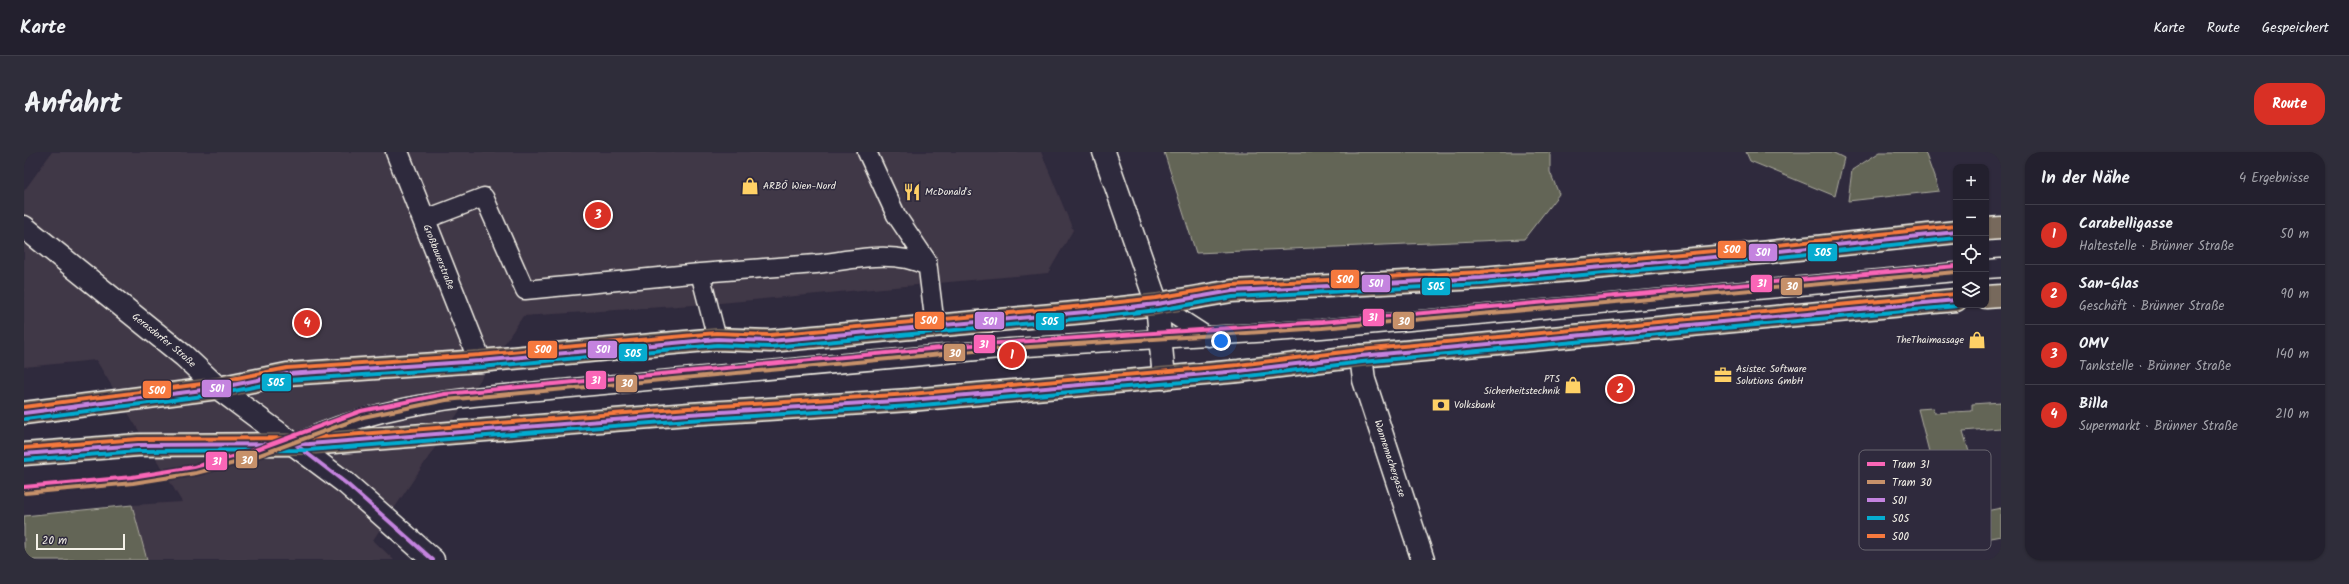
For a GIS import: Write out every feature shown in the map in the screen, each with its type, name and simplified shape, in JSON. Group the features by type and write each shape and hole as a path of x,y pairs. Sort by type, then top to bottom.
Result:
{"main road":[{"path":"1989,229 2001,228"},
{"path":"24,413 218,388 287,374 480,361 717,339 770,341 1157,304 1232,291 1481,278 1770,252 1953,232"},
{"path":"1989,297 2001,296"},
{"path":"24,454 138,445 295,444 689,414 910,400 1164,378 1361,356 1953,300"}],"street":[{"name":"Großbauerstraße","path":"398,152 426,219 480,361"},
{"path":"1104,152 1157,304 1164,378"},
{"name":"Gerasdorfer Straße","path":"24,226 184,356 218,388 347,484 433,560"},
{"name":"Wannemachergasse","path":"1361,356 1364,380 1423,560"}],"lane":[{"path":"867,152 896,215 927,263 936,326"},
{"path":"426,219 484,197 525,290 700,273 817,264 879,256 927,263"},
{"path":"1989,269 2001,268"},
{"path":"295,444 361,418 431,402 1002,349 1329,329 1953,272"},
{"path":"700,273 717,339"},
{"path":"1157,304 1200,334 1208,337"}],"shaded area":[{"path":"52,152 1041,152 1073,230 1048,273 709,304 523,316 373,540 394,560 147,560 132,505 182,502 96,360 24,367 24,191"}],"green space":[{"path":"1164,152 1550,152 1550,172 1559,194 1524,239 1196,253"},
{"path":"1746,152 1832,152 1844,158 1835,196 1750,161"},
{"path":"1880,152 1925,152 1939,191 1848,201 1852,170"},
{"path":"2001,402 2001,428 1963,431 1968,450 1929,450 1918,409 1933,408 1934,413 1972,411 1972,404"},
{"path":"132,505 147,560 24,560 24,516"},
{"path":"2001,508 2001,536 1991,538 1991,510"}],"tram line":[{"name":"31","path":"24,487 132,477 194,467 244,454 361,411 445,394 984,344 1322,322 1953,266"},
{"name":"30","path":"25,493 133,483 196,473 246,460 363,417 446,400 985,350 1322,328 1953,272"}],"transit line":[{"name":"500","path":"24,407 217,382 287,368 480,355 716,333 770,335 1084,306 1156,298 1232,285 1481,272 1769,246 1953,226"},
{"name":"501","path":"24,413 218,388 287,374 480,361 717,339 770,341 1085,312 1157,304 1232,291 1481,278 1770,252 1953,232"},
{"name":"505","path":"25,419 219,394 288,380 481,367 717,345 771,347 1086,318 1158,310 1233,297 1482,284 1771,258 1953,238"},
{"name":"500","path":"24,448 138,439 309,438 689,408 910,394 1238,365 1360,350 1953,294"},
{"name":"501","path":"24,454 138,445 309,444 689,414 910,400 1239,371 1361,356 1953,300"},
{"name":"505","path":"24,460 138,451 309,450 689,420 911,406 1240,377 1362,362 1953,306"},
{"name":"501","path":"295,444 347,484 433,560"}],"place":[{"name":"ARBÖ Wien-Nord","path":"750,186"},
{"name":"McDonald's","path":"912,192"},
{"name":"OMV","path":"598,215"},
{"name":"Billa","path":"307,323"},
{"name":"TheThaimassage","path":"1977,340"},
{"name":"Carabelligasse","path":"1012,355"},
{"name":"Asistec Software Solutions GmbH","path":"1723,375"},
{"name":"PTS Sicherheitstechnik","path":"1573,385"},
{"name":"San-Glas","path":"1620,389"},
{"name":"Volksbank","path":"1441,405"}]}
